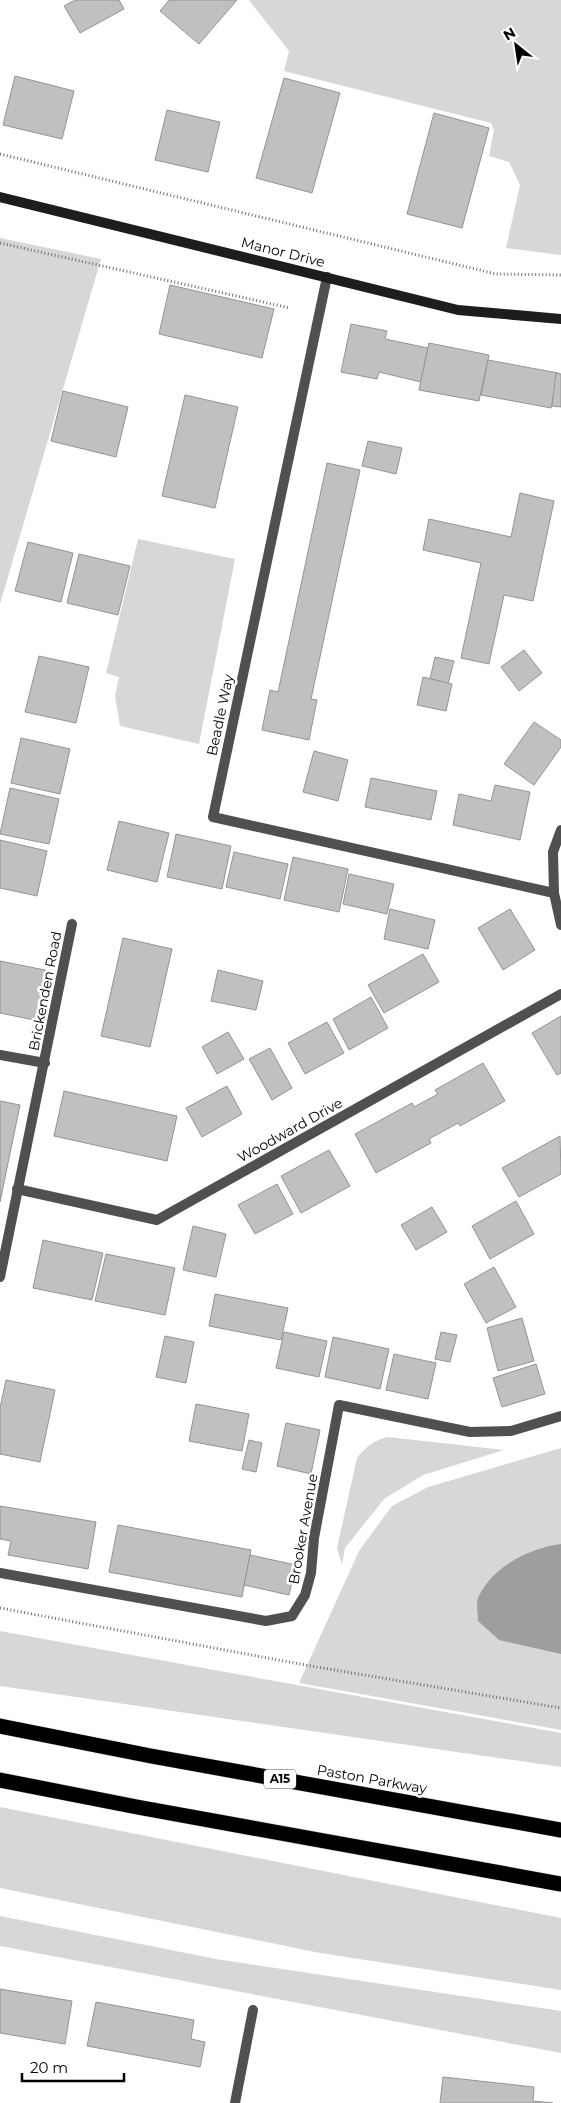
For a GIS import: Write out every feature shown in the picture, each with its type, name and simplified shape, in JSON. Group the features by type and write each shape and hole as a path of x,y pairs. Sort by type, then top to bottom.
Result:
{"highway":[{"name":"Paston Parkway","path":"0,1726 151,1756 561,1830"},
{"path":"0,1780 137,1807 561,1884"}],"street":[{"name":"Manor Drive","path":"0,197 458,310 561,318"},
{"name":"Beadle Way","path":"327,277 212,817 554,893"},
{"path":"561,830 553,852 554,893 561,926"},
{"name":"Brickenden Road","path":"0,1277 72,924"},
{"name":"Woodward Drive","path":"17,1189 157,1220 561,994"},
{"name":"Brickenden Road","path":"0,1055 45,1063"},
{"name":"Brooker Avenue","path":"0,1573 266,1621 292,1616 305,1595 311,1573 314,1538 340,1405 470,1432 511,1431 561,1416"},
{"path":"235,2103 253,2010"}],"path":[{"path":"0,154 496,274 561,275"},
{"path":"0,243 290,308"},
{"path":"0,1608 305,1665 561,1708"}],"shaded area":[{"path":"249,0 561,0 561,255 506,248 520,185 509,162 489,156 494,130 491,123 284,71 289,51"},
{"path":"0,238 101,259 0,604"},
{"path":"138,539 235,559 199,744 120,726 115,696 119,677 106,673"},
{"path":"388,1437 504,1450 423,1475 384,1499 345,1548 342,1565 337,1548 357,1458 371,1444"},
{"path":"561,1448 561,1730 299,1683 359,1551 392,1506 428,1487"},
{"path":"561,1544 561,1654 499,1640 478,1621 477,1600 484,1587 502,1568 513,1561 536,1550"},
{"path":"0,1631 561,1733 561,1767 0,1686"},
{"path":"0,1807 561,1918 561,1990 320,1953 0,1888"},
{"path":"0,1916 216,1959 561,2011 561,2053 0,1946"}],"building":[{"path":"75,0 119,0 124,9 80,33 64,6"},
{"path":"169,0 237,0 199,44 160,11"},
{"path":"15,76 74,91 62,139 3,125"},
{"path":"284,78 340,93 312,193 256,178"},
{"path":"167,110 220,122 208,172 155,160"},
{"path":"434,113 489,128 462,228 407,214"},
{"path":"170,285 274,309 262,358 159,334"},
{"path":"351,324 387,331 385,339 428,348 421,382 379,372 377,379 341,372"},
{"path":"429,343 489,355 479,401 419,390"},
{"path":"488,360 558,373 551,408 481,395"},
{"path":"556,373 561,374 561,407 552,406"},
{"path":"63,391 128,407 116,457 51,441"},
{"path":"185,395 238,407 215,508 162,496"},
{"path":"368,441 402,448 396,474 362,466"},
{"path":"327,463 360,470 311,699 317,700 309,740 262,730 270,690 278,692"},
{"path":"520,493 554,501 533,601 504,595 489,664 461,658 481,563 423,550 429,519 511,537"},
{"path":"28,542 73,553 61,602 15,591"},
{"path":"79,554 130,566 118,615 67,603"},
{"path":"524,650 542,673 519,691 501,667"},
{"path":"39,656 89,667 76,723 25,712"},
{"path":"435,657 454,661 448,684 430,679"},
{"path":"423,677 452,684 446,711 417,705"},
{"path":"534,722 561,740 561,747 534,785 504,764"},
{"path":"21,738 70,749 60,794 11,783"},
{"path":"314,751 348,760 338,801 303,792"},
{"path":"371,778 437,791 431,820 365,807"},
{"path":"495,785 530,792 520,840 453,825 459,794 491,801"},
{"path":"10,788 59,799 49,844 0,834"},
{"path":"119,821 169,833 157,882 107,870"},
{"path":"176,834 231,846 222,889 167,877"},
{"path":"0,840 47,851 37,896 0,888"},
{"path":"234,852 288,864 280,899 226,887"},
{"path":"293,857 348,869 339,912 284,900"},
{"path":"349,874 394,884 387,914 343,904"},
{"path":"390,909 435,920 428,949 384,939"},
{"path":"510,909 535,950 503,970 478,928"},
{"path":"123,938 172,949 150,1047 101,1036"},
{"path":"423,954 439,982 384,1013 368,985"},
{"path":"0,961 50,971 39,1021 0,1013"},
{"path":"218,970 263,981 256,1010 211,1001"},
{"path":"371,997 388,1028 349,1050 333,1019"},
{"path":"561,1016 561,1073 557,1075 532,1033"},
{"path":"327,1022 344,1053 305,1074 288,1043"},
{"path":"228,1032 244,1059 217,1074 202,1047"},
{"path":"270,1048 292,1088 272,1100 249,1059"},
{"path":"483,1063 505,1101 460,1126 458,1123 429,1139 431,1143 376,1173 355,1134 412,1103 414,1107 438,1094 435,1090"},
{"path":"227,1086 242,1114 202,1137 186,1108"},
{"path":"64,1091 177,1116 167,1161 54,1136"},
{"path":"0,1101 20,1105 0,1202"},
{"path":"560,1136 561,1174 519,1197 502,1168"},
{"path":"329,1150 350,1186 301,1213 281,1176"},
{"path":"277,1184 293,1214 255,1234 238,1205"},
{"path":"516,1201 534,1234 490,1259 472,1226"},
{"path":"432,1207 447,1232 416,1250 401,1225"},
{"path":"193,1226 226,1234 216,1277 183,1270"},
{"path":"43,1240 103,1253 92,1300 33,1288"},
{"path":"106,1254 175,1268 165,1315 95,1301"},
{"path":"494,1267 516,1307 486,1323 464,1284"},
{"path":"215,1294 288,1308 281,1340 209,1326"},
{"path":"522,1318 534,1361 498,1371 487,1328"},
{"path":"284,1332 327,1341 319,1377 276,1368"},
{"path":"441,1332 457,1335 450,1362 435,1359"},
{"path":"165,1336 194,1342 186,1383 156,1377"},
{"path":"333,1337 389,1349 380,1389 325,1377"},
{"path":"394,1354 436,1363 428,1399 386,1390"},
{"path":"536,1364 545,1394 502,1407 493,1378"},
{"path":"6,1380 55,1390 40,1462 0,1454 0,1408"},
{"path":"196,1404 249,1414 242,1451 189,1441"},
{"path":"286,1423 320,1430 311,1474 277,1466"},
{"path":"249,1440 262,1443 256,1472 242,1469"},
{"path":"0,1506 96,1522 88,1569 8,1555 11,1541 0,1539"},
{"path":"118,1525 251,1550 242,1597 109,1572"},
{"path":"250,1555 296,1565 289,1595 244,1585"},
{"path":"0,1989 72,2001 65,2044 0,2033"},
{"path":"96,2002 194,2020 191,2039 205,2042 200,2067 87,2046"},
{"path":"443,2077 534,2087 533,2101 553,2103 440,2103"}]}
